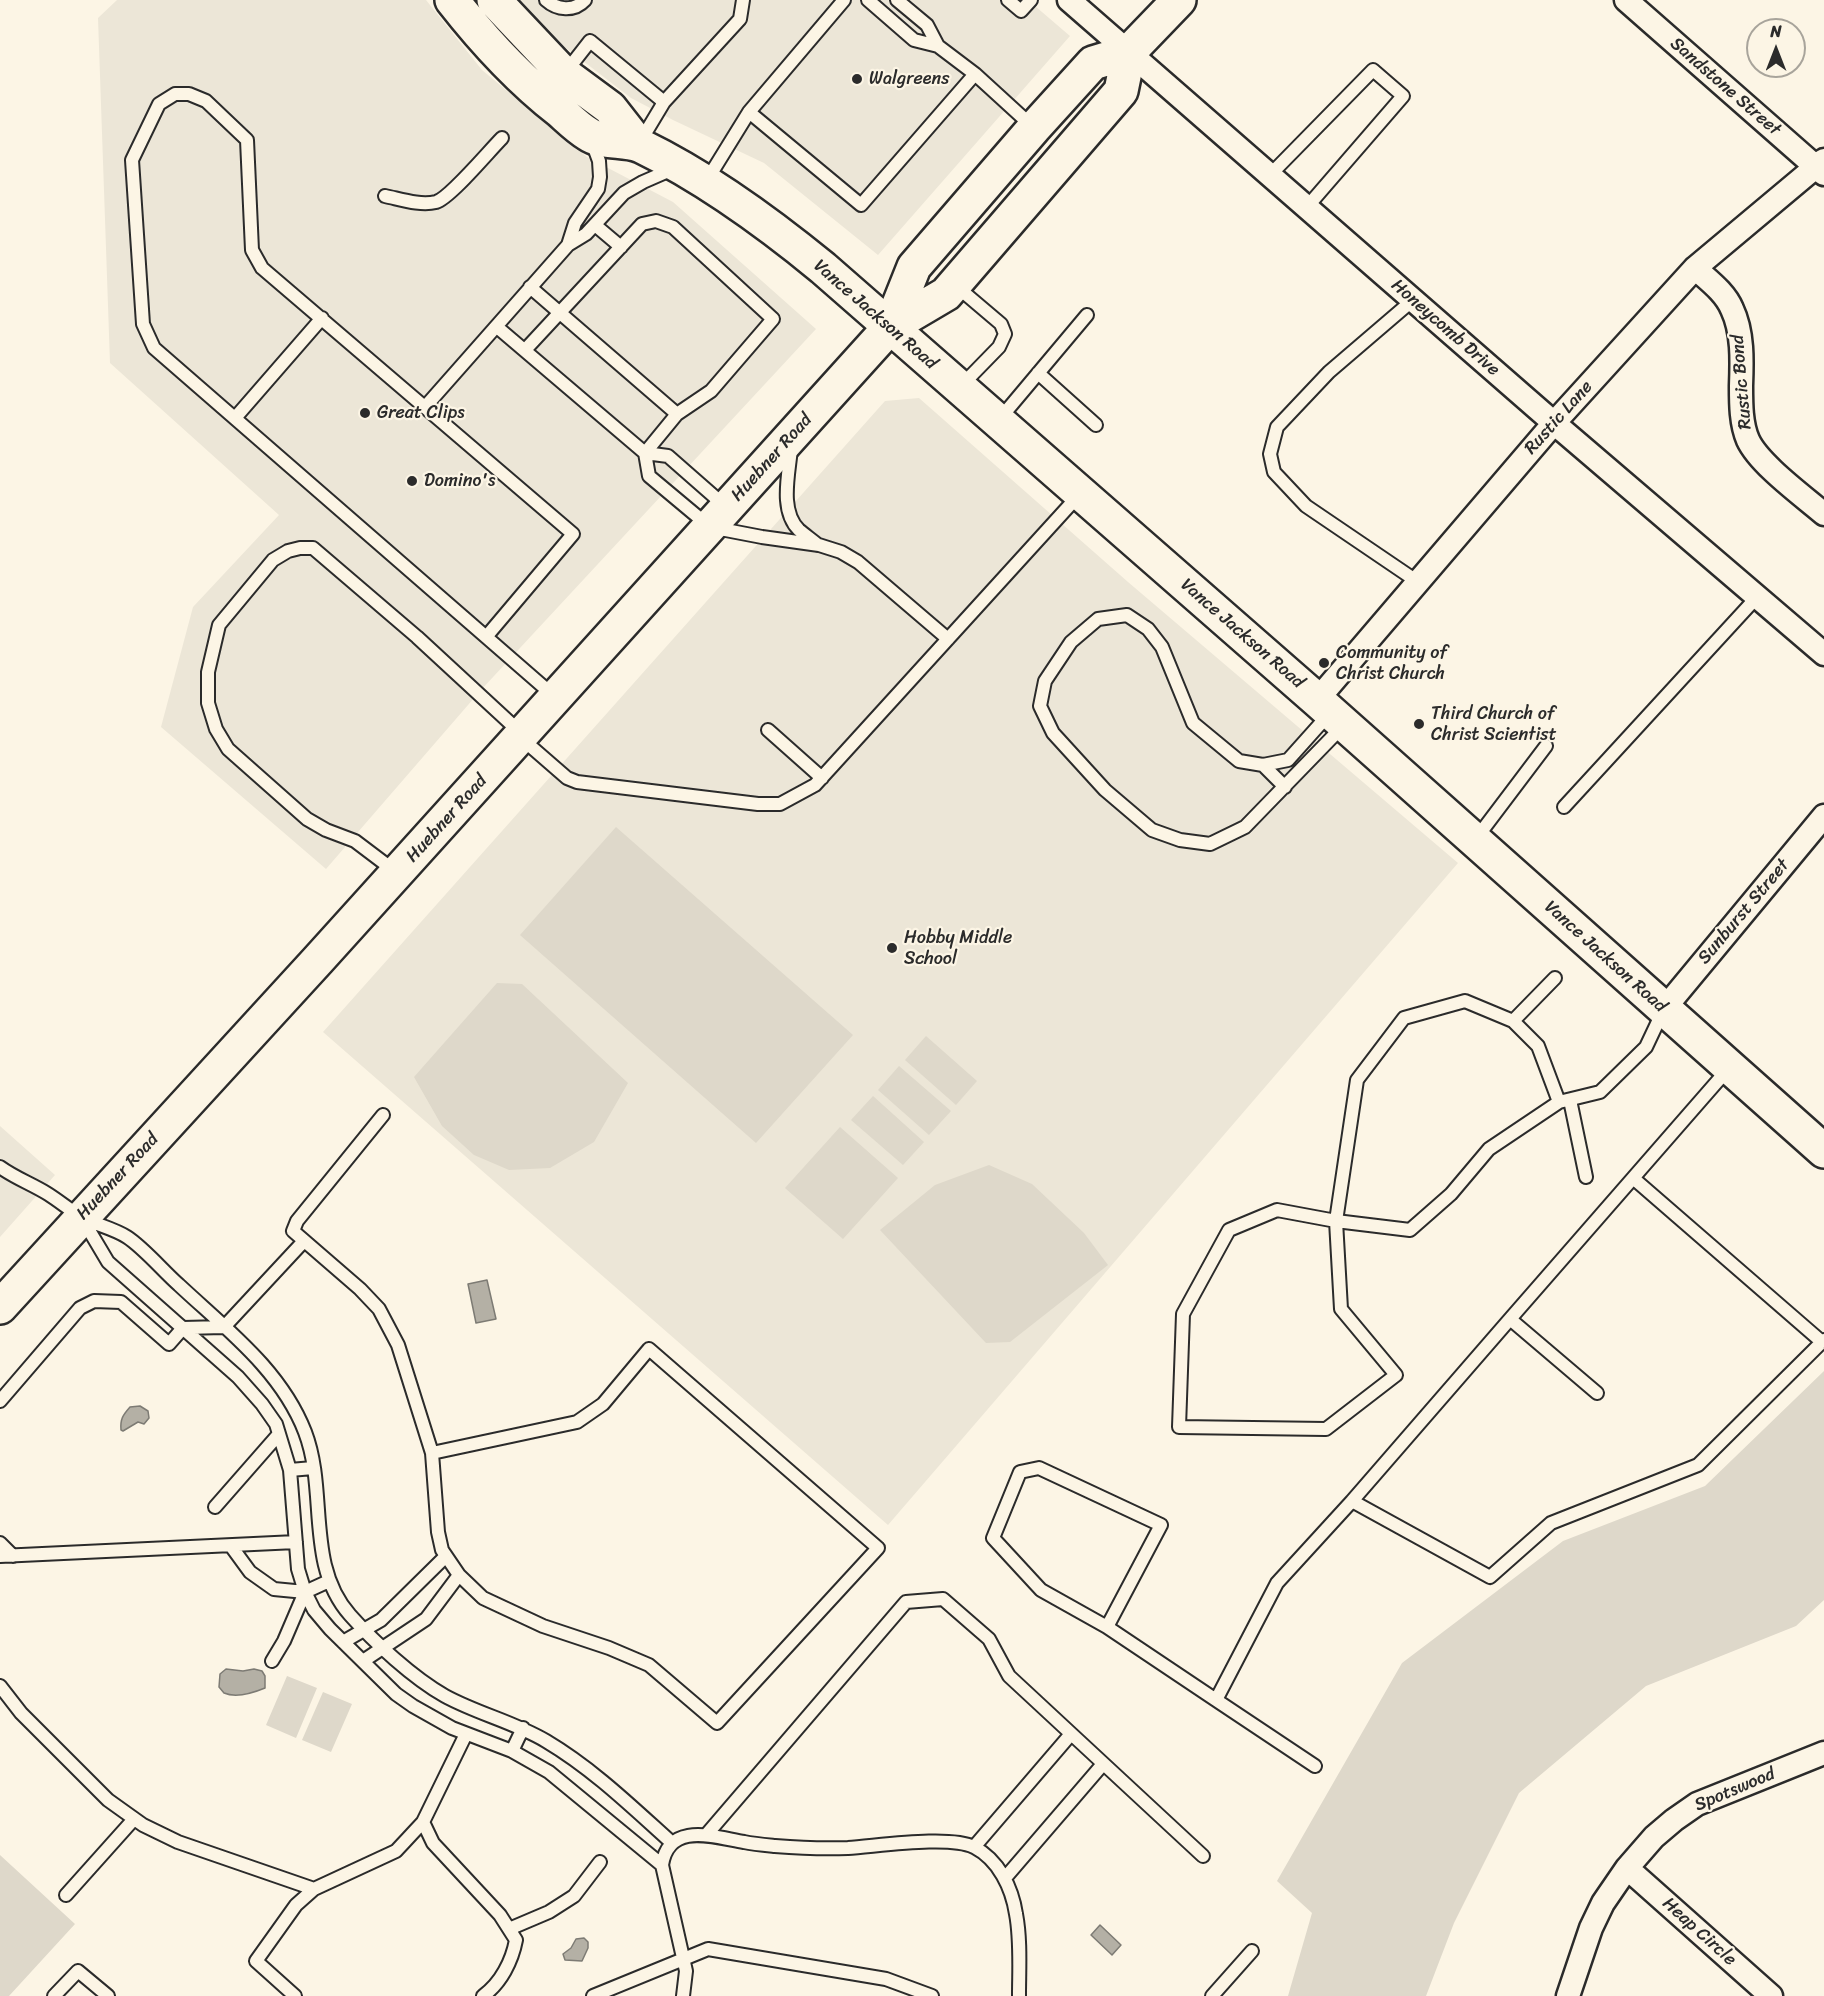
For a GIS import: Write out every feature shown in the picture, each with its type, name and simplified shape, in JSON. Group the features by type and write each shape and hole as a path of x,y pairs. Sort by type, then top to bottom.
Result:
{"main road":[{"name":"Vance Jackson Road","path":"452,0 500,58 546,101 590,136 639,145 736,202 788,240 1331,712 1824,1151"},
{"name":"Vance Jackson Road","path":"494,0 564,74 610,108 639,145"},
{"name":"Huebner Road","path":"890,327 914,267 1034,128 1093,63 1129,52 1179,0"},
{"name":"Huebner Road","path":"0,1307 398,873 890,327 946,294 1121,91 1129,52"}],"street":[{"name":"Sandstone Street","path":"1626,0 1821,167"},
{"name":"Honeycomb Drive","path":"1077,2 1129,52 1270,176 1824,654"},
{"name":"Rustic Lane","path":"1331,712 1418,582 1554,423 1695,268 1821,167"},
{"name":"Rustic Bond","path":"1695,268 1720,292 1732,309 1742,357 1741,401 1744,430 1750,443 1767,464 1824,514"},
{"name":"Sunburst Street","path":"1664,1010 1824,816"},
{"name":"Spotswood","path":"1569,1996 1591,1928 1603,1903 1627,1868 1654,1838 1697,1804 1824,1753"},
{"name":"Heap Circle","path":"1627,1868 1771,1996"}],"lane":[{"path":"546,0 553,6 566,9 580,5 585,0"},
{"path":"639,145 664,102 740,19 743,0"},
{"path":"705,184 749,112 844,0"},
{"path":"868,0 914,40 938,46 975,74 1034,128"},
{"path":"897,0 927,26 938,46"},
{"path":"1008,0 1021,11 1031,0"},
{"path":"564,74 590,41 664,102"},
{"path":"1270,176 1372,70 1403,96 1307,207"},
{"path":"749,112 861,206 975,74"},
{"path":"486,637 573,534 262,268 252,250 247,140 206,101 189,94 175,94 159,104 132,160 143,324 154,348 556,698"},
{"path":"568,245 575,223 598,189 599,161 590,136"},
{"path":"385,196 414,202 436,202 450,193 502,138"},
{"path":"425,407 568,245 586,234 624,193 677,167"},
{"path":"525,350 642,224 656,221 673,227 773,319 711,391 677,414 645,453 648,476 718,517 762,537 819,545 841,552 858,562 948,639"},
{"path":"595,225 621,247"},
{"path":"954,285 1001,324 1005,334 999,347 959,388"},
{"path":"530,287 677,414"},
{"path":"1413,300 1329,372 1276,427 1270,454 1274,472 1306,506 1418,582"},
{"path":"997,422 1087,315"},
{"path":"235,418 321,318"},
{"path":"497,327 645,453 668,456 718,517"},
{"path":"1038,374 1096,425"},
{"path":"792,436 787,494 789,512 798,529 819,545"},
{"path":"398,873 355,840 327,830 307,819 228,749 216,729 208,703 208,672 219,625 273,561 288,551 314,548 417,637 567,778 592,785 758,804 780,804 815,785 822,778 1080,494"},
{"path":"1564,807 1757,597"},
{"path":"1127,615 1148,628 1162,646 1193,723 1239,761 1263,765 1288,760 1331,712 1285,787 1245,827 1210,844 1180,840 1152,830 1105,790 1053,733 1040,706 1045,681 1071,642 1098,619 1127,615"},
{"path":"768,730 822,778"},
{"path":"1474,840 1546,746"},
{"path":"1263,765 1285,787"},
{"path":"1513,1021 1555,978"},
{"path":"1586,1176 1564,1101 1539,1047 1513,1021 1465,1001 1404,1018 1357,1080 1336,1221 1341,1309 1396,1375 1326,1429 1179,1427 1183,1314 1229,1230 1277,1210 1336,1221 1410,1230 1451,1194 1489,1149 1564,1101 1600,1092 1646,1047 1664,1010"},
{"path":"1216,1700 1277,1583 1352,1502 1729,1067"},
{"path":"384,1115 297,1221 293,1231 360,1289 379,1309 398,1345 432,1453 438,1532 446,1557 459,1575 483,1598 543,1626 609,1648 649,1665 717,1723 878,1548 649,1349 603,1404 577,1422 432,1453"},
{"path":"0,1167 13,1177 49,1195 81,1217 127,1237 277,1380 306,1434 314,1468 324,1565 329,1581 350,1614 365,1630 414,1674 444,1695 523,1728 568,1754 597,1775 671,1842"},
{"path":"1352,1502 1490,1577 1551,1523 1698,1465 1823,1341 1633,1178"},
{"path":"81,1217 108,1262 244,1384 276,1424 290,1470 298,1569 305,1592 314,1610 396,1694 452,1728 512,1751 549,1772 662,1865"},
{"path":"0,1401 80,1308 94,1301 121,1302 169,1344 183,1328 224,1328 304,1241"},
{"path":"1510,1319 1597,1393"},
{"path":"215,1507 279,1434"},
{"path":"290,1470 314,1468"},
{"path":"1107,1627 1161,1525 1039,1468 1020,1472 993,1538 1041,1590 1107,1627 1315,1766"},
{"path":"0,1556 296,1542"},
{"path":"0,1543 13,1556"},
{"path":"231,1546 250,1572 274,1589 305,1592 329,1581"},
{"path":"343,1642 381,1620 446,1557"},
{"path":"363,1661 426,1620 459,1575"},
{"path":"272,1661 284,1641 305,1592"},
{"path":"707,1834 906,1602 943,1599 989,1639 1009,1676 1203,1856"},
{"path":"0,1686 21,1713 108,1800 143,1825 178,1842 314,1889"},
{"path":"512,1751 523,1728"},
{"path":"295,1996 256,1960 296,1905 314,1889 396,1851 423,1822 466,1734"},
{"path":"974,1847 1071,1734"},
{"path":"1005,1878 1103,1764"},
{"path":"66,1895 135,1819"},
{"path":"423,1822 433,1843 500,1915 516,1940 513,1958 491,1991 483,1996"},
{"path":"683,1996 686,1971 662,1865 664,1853 671,1842 689,1836 707,1834 745,1842 801,1849 939,1841 974,1847 992,1860 1005,1878 1016,1914 1019,1996"},
{"path":"509,1929 549,1912 574,1896 600,1862"},
{"path":"593,1996 708,1948 886,1979 932,1996"},
{"path":"1212,1996 1252,1951"},
{"path":"54,1996 78,1971 108,1996"}],"shaded area":[{"path":"117,0 426,0 482,70 587,157 673,202 816,329 481,690 326,869 161,727 193,607 279,515 110,363 98,18"},
{"path":"517,0 1028,0 1070,36 878,255 764,163 631,98 561,44"},
{"name":"Hobby Middle School","path":"919,398 1128,582 1458,863 888,1525 323,1032 885,401"},
{"path":"616,827 853,1035 756,1143 520,935"},
{"path":"497,983 522,984 628,1083 594,1142 550,1168 509,1170 474,1155 442,1126 414,1077"},
{"path":"926,1036 977,1081 956,1105 905,1060"},
{"path":"899,1066 951,1111 929,1135 878,1090"},
{"path":"873,1096 924,1142 903,1165 851,1120"},
{"path":"0,1126 55,1175 0,1237"},
{"path":"840,1127 898,1178 843,1239 785,1188"},
{"path":"989,1165 1032,1184 1084,1233 1108,1265 1010,1342 986,1343 880,1230 935,1185"},
{"path":"487,1280 496,1319 476,1323 468,1284"},
{"path":"1824,1371 1824,1600 1796,1626 1646,1686 1519,1793 1454,1923 1426,1996 1288,1996 1312,1913 1277,1881 1402,1663 1563,1541 1705,1486"},
{"path":"140,1406 148,1411 149,1418 144,1424 138,1422 121,1430 125,1412 130,1407"},
{"path":"226,1669 262,1671 265,1676 265,1688 239,1695 224,1693 219,1687 220,1674"},
{"path":"287,1676 317,1688 296,1738 266,1725"},
{"path":"323,1692 352,1704 331,1752 302,1740"},
{"path":"0,1855 75,1924 9,1996 0,1996"},
{"path":"1100,1925 1121,1945 1112,1955 1091,1935"},
{"path":"584,1938 588,1942 588,1948 582,1961 565,1960 563,1954 571,1948 576,1939"}],"place":[{"name":"Walgreens","path":"857,79"},
{"name":"Great Clips","path":"365,413"},
{"name":"Domino's","path":"412,481"},
{"name":"Community of Christ Church","path":"1324,663"},
{"name":"Third Church of Christ Scientist","path":"1419,724"},
{"name":"Hobby Middle School","path":"892,948"}]}
